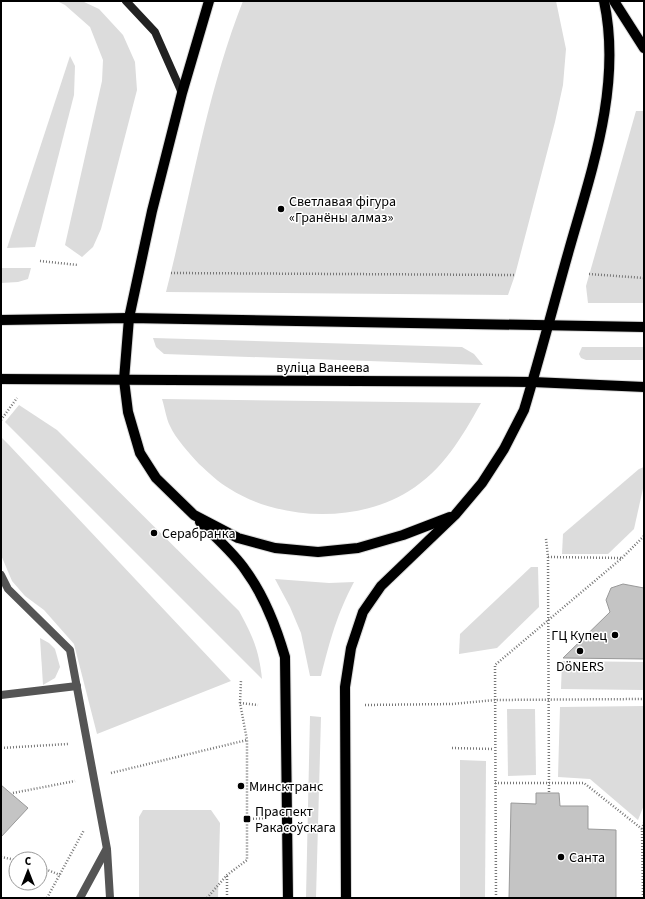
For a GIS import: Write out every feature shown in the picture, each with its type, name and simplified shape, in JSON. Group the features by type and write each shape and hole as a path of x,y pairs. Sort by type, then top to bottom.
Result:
{"main road":[{"path":"126,1 155,32 182,93"},
{"path":"209,1 182,93 152,211 130,318 124,380 128,412 140,453 156,478 194,515 246,570 264,600 277,627 285,657 288,898"},
{"path":"346,898 344,687 351,648 363,612 381,586 455,515 482,482 504,450 524,410 600,140 608,91 611,46 604,1"},
{"path":"614,1 644,48"},
{"path":"1,320 130,318 548,324 644,327"},
{"name":"вуліца Ванеева","path":"1,379 533,382 644,387"},
{"path":"194,515 238,538 275,548 318,552 358,548 403,535 455,515"}],"lane":[{"path":"1,575 8,589 70,650 107,849 110,898"},
{"path":"1,695 77,686"},
{"path":"80,898 107,849"}],"path":[{"path":"40,261 78,265"},
{"path":"171,273 515,275"},
{"path":"589,274 644,278"},
{"path":"1,420 19,396"},
{"path":"496,898 494,749 495,664 622,558 643,536 644,531"},
{"path":"546,539 548,556 549,793"},
{"path":"548,556 622,558"},
{"path":"207,898 226,875 247,860 247,740 240,703 241,680"},
{"path":"365,704 452,704 495,700 644,699"},
{"path":"240,703 258,704"},
{"path":"105,774 247,740"},
{"path":"1,748 68,744 70,751"},
{"path":"452,748 494,749"},
{"path":"74,773 76,788"},
{"path":"13,793 75,780"},
{"path":"495,783 584,783 642,829"},
{"path":"47,898 84,830 83,823"},
{"path":"643,898 642,829 644,823"},
{"path":"48,870 60,875"},
{"path":"226,875 227,898"}],"shaded area":[{"path":"57,1 82,1 99,9 123,35 135,62 137,90 101,229 93,247 82,257 65,245 102,81 103,60 90,27 65,5"},
{"path":"243,1 556,1 566,49 563,85 555,122 515,275 508,295 166,292 209,109 230,37"},
{"path":"70,56 75,66 74,95 35,247 7,248"},
{"path":"636,111 644,111 644,303 588,303 586,286"},
{"path":"1,268 31,268 28,279 18,282 1,283"},
{"path":"153,338 462,347 474,354 483,365 164,354 156,347"},
{"path":"582,347 644,347 644,360 586,360 581,358 579,354"},
{"path":"162,399 481,403 451,452 421,483 389,501 367,509 343,513 320,514 296,512 272,507 250,500 230,489 199,464 183,446 169,423"},
{"path":"19,405 57,430 239,611 255,644 262,679 5,422"},
{"path":"1,437 231,681 97,734 74,644 44,610 25,596 12,581 1,555"},
{"path":"644,467 644,484 634,529 608,554 562,554 563,534 639,469"},
{"path":"531,567 538,567 539,607 497,648 459,654 460,634"},
{"path":"275,579 329,583 354,582 334,628 321,676 310,676 301,633 290,607"},
{"path":"40,638 49,643 55,649 60,667 55,678 43,685"},
{"path":"562,661 644,662 644,690 561,689"},
{"path":"644,706 644,805 638,820 590,779 558,777 560,707"},
{"path":"507,709 535,709 536,775 508,776"},
{"path":"310,716 321,717 316,898 306,898"},
{"path":"460,760 486,761 485,898 460,898"},
{"path":"143,810 211,810 220,823 218,898 139,898 139,817"}],"building":[{"name":"ГЦ Купец","path":"623,584 644,588 644,659 563,658 610,612 606,600 611,588"},
{"path":"1,785 28,808 1,837"},
{"path":"536,793 559,793 560,806 588,806 588,829 616,830 616,898 509,898 511,803 536,804"}],"place":[{"name":"Светлавая фігура «Гранёны алмаз»","path":"281,209"},
{"name":"Серабранка","path":"154,533"},
{"name":"ГЦ Купец","path":"615,635"},
{"name":"DöNERS","path":"580,651"},
{"name":"Минсктранс","path":"241,786"},
{"name":"Праспект Ракасоўскага","path":"247,819"},
{"name":"Санта","path":"561,857"}]}
